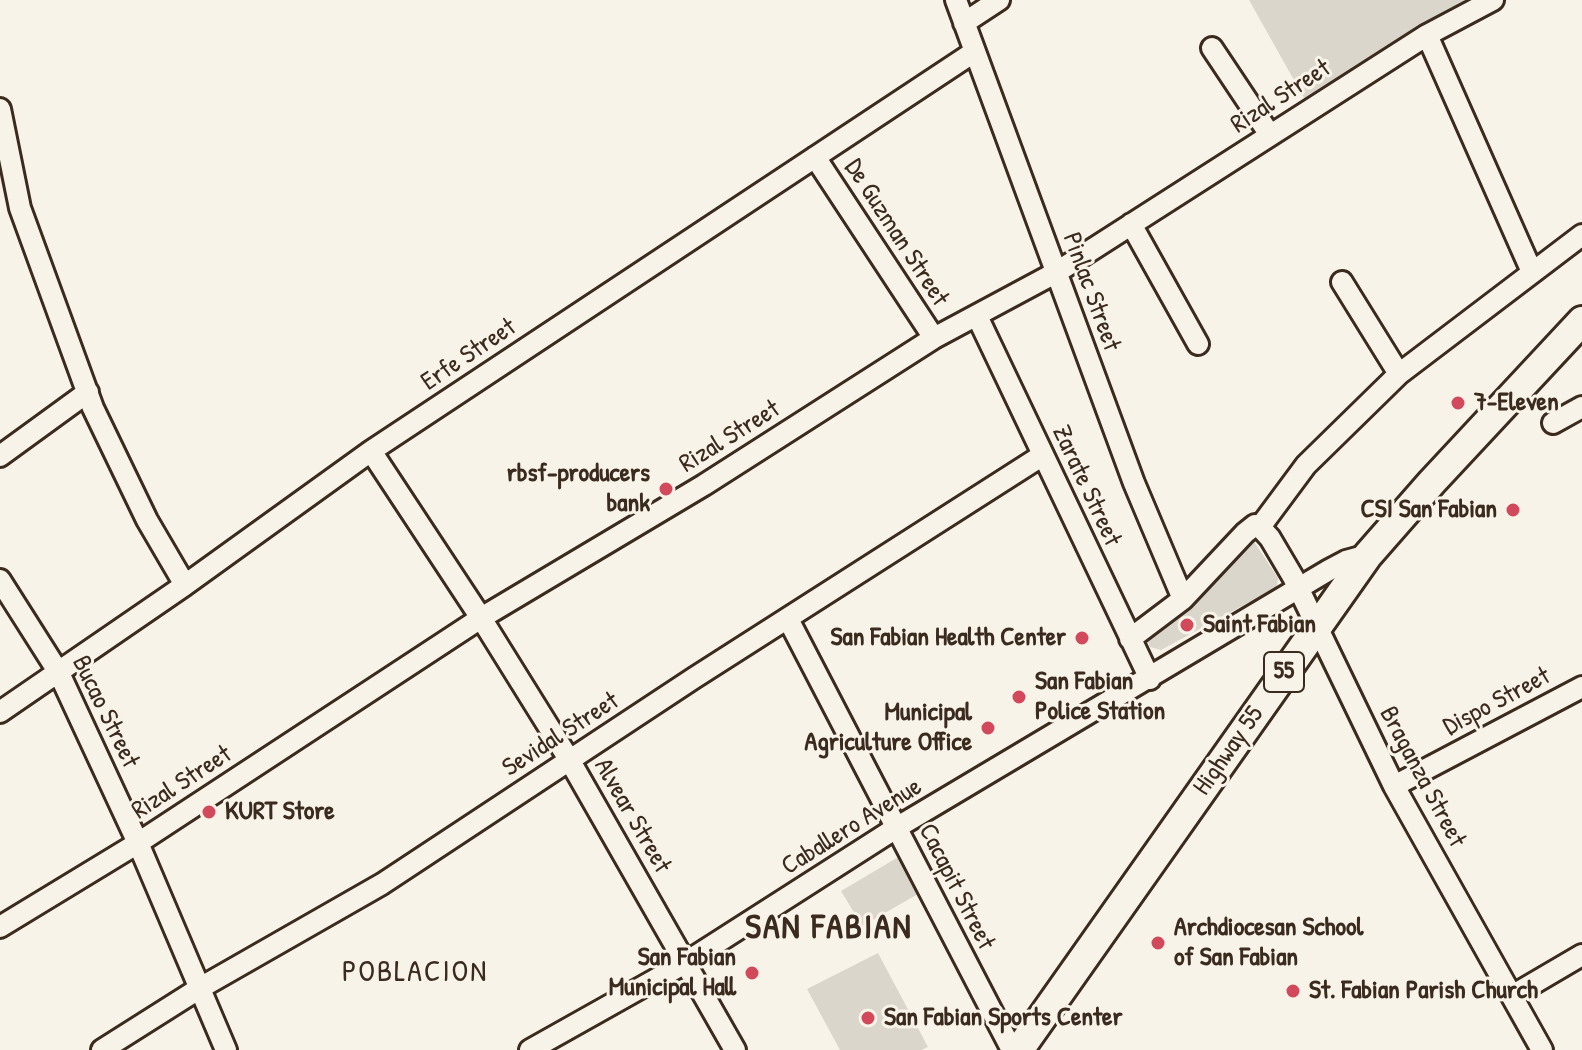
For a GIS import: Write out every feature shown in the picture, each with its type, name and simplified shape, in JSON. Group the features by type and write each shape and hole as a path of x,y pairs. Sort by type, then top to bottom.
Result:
{"highway":[{"name":"Highway 55","path":"1019,1050 1368,555 1582,321"}],"street":[{"name":"Pinlac Street","path":"956,0 1134,483 1183,599"},
{"path":"964,23 999,0"},
{"name":"Rizal Street","path":"0,927 138,843 481,618 704,485 934,338 1057,272 1427,35 1493,0"},
{"path":"1427,35 1532,272"},
{"path":"1212,48 1270,135"},
{"name":"Erfe Street","path":"0,712 185,585 371,451 974,52"},
{"path":"0,109 20,208 88,392 116,460 185,585"},
{"name":"De Guzman Street","path":"815,157 934,338"},
{"path":"1131,224 1198,344"},
{"path":"1130,639 1183,599 1245,533 1255,525 1260,527 1306,465 1399,374 1582,235"},
{"path":"1342,282 1399,374"},
{"name":"Zarate Street","path":"977,316 1150,679"},
{"path":"0,456 88,392"},
{"path":"1553,423 1582,407"},
{"name":"Alvear Street","path":"371,451 570,761 735,1050"},
{"name":"Sevidal Street","path":"102,1050 200,988 382,884 1043,455"},
{"name":"Braganza Street","path":"1260,527 1270,538 1299,590 1394,786 1542,1050"},
{"name":"Caballero Avenue","path":"530,1050 685,963 896,828 1346,561 1368,555"},
{"name":"Bucao Street","path":"0,580 59,673 138,843 226,1050"},
{"name":"Cacapit Street","path":"788,619 1012,1050"},
{"name":"Dispo Street","path":"1394,786 1582,687"},
{"path":"1512,996 1582,955"}],"shaded area":[{"path":"1249,0 1464,0 1464,1 1308,105"},
{"path":"1253,540 1278,578 1277,587 1161,650 1150,647 1146,636"},
{"path":"905,853 925,890 862,926 841,891"},
{"name":"San Fabian Sports Center","path":"878,953 928,1047 921,1050 840,1050 807,989"}],"place":[{"name":"7-Eleven","path":"1458,403"},
{"name":"rbsf-producers bank","path":"666,489"},
{"name":"CSI San Fabian","path":"1513,510"},
{"name":"Saint Fabian","path":"1187,625"},
{"name":"San Fabian Health Center","path":"1082,638"},
{"name":"San Fabian Police Station","path":"1019,697"},
{"name":"Municipal Agriculture Office","path":"988,728"},
{"name":"KURT Store","path":"209,812"},
{"name":"Archdiocesan School of San Fabian","path":"1158,943"},
{"name":"San Fabian Municipal Hall","path":"752,973"},
{"name":"St. Fabian Parish Church","path":"1293,991"},
{"name":"San Fabian Sports Center","path":"868,1018"}],"district":[{"name":"SAN FABIAN","path":"829,929"},
{"name":"POBLACION","path":"415,973"}]}
